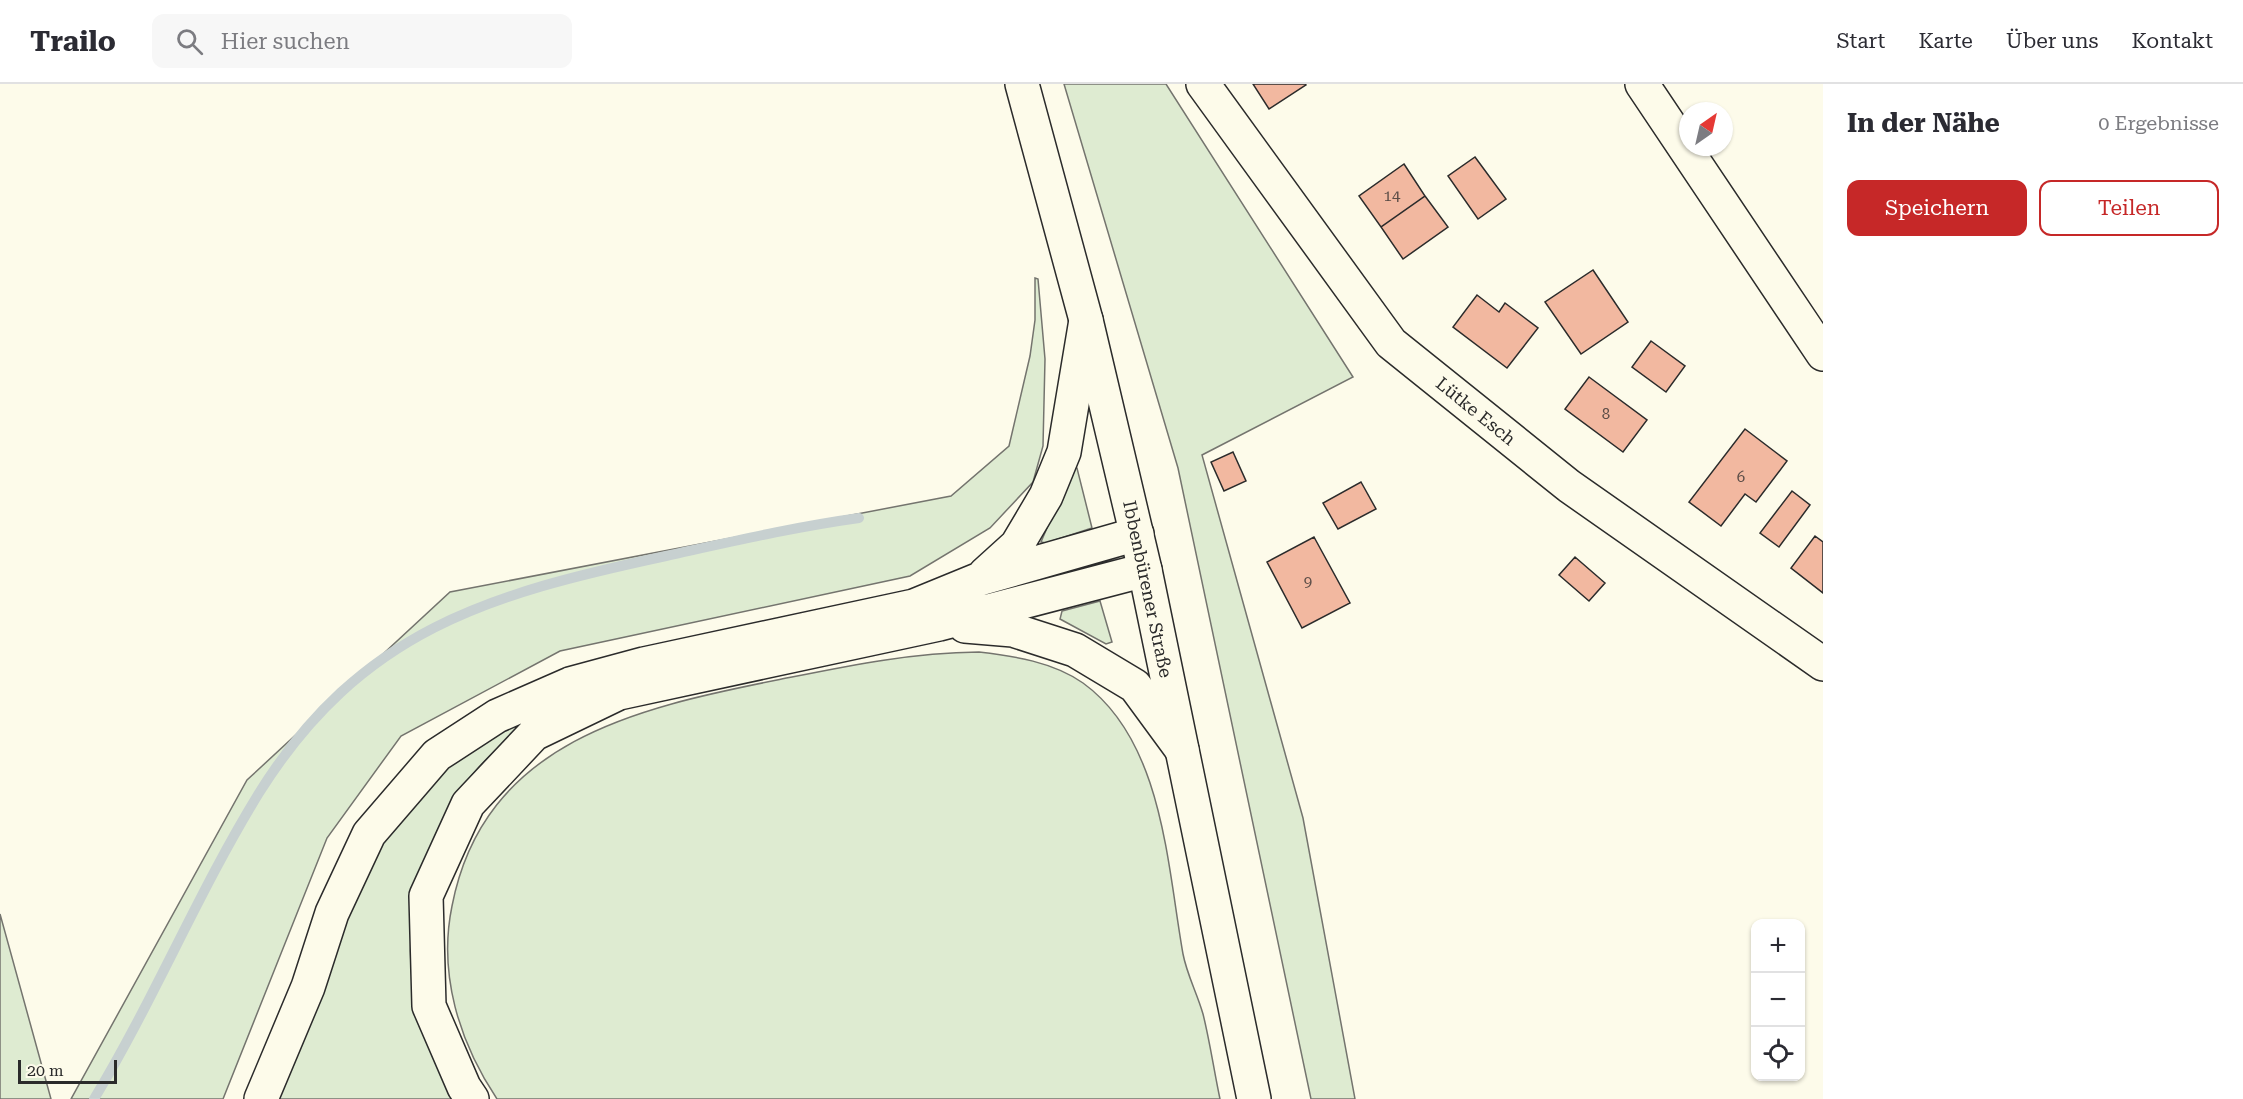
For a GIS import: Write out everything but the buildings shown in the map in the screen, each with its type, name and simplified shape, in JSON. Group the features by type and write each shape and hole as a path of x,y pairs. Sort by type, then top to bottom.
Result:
{"main road":[{"name":"Ibbenbürener Straße","path":"1022,84 1086,320 1137,534 1254,1099"},
{"name":"Lütke Esch","path":"1203,84 1391,343 1569,486 1823,664"},
{"path":"1642,84 1823,354"},
{"path":"980,579 1017,545 1046,496 1064,452 1086,320"},
{"path":"261,1099 308,987 332,913 369,834 437,755 497,716 570,684 644,664 914,606 980,579 1137,534"},
{"path":"472,1099 464,1087 429,1006 426,896 468,804 534,734 619,693 939,624 1145,570"},
{"path":"939,624 1012,630 1075,650 1136,686 1182,750"}],"green space":[{"path":"1064,84 1166,84 1353,377 1202,455 1303,818 1355,1099 1311,1099 1178,468"},
{"path":"1035,278 1038,279 1045,359 1043,446 1033,482 990,528 910,576 560,651 401,736 327,838 223,1099 71,1099 247,780 450,592 951,496 1009,446 1030,356 1035,320"},
{"path":"1073,467 1077,468 1092,528 1046,543 1041,542"},
{"path":"1100,601 1112,642 1106,644 1060,619 1062,611"},
{"path":"979,652 1033,661 1071,676 1083,683 1110,708 1130,737 1146,771 1157,806 1183,954 1203,1014 1220,1099 497,1099 472,1054 455,1007 450,982 448,931 452,906 469,850 497,805 532,769 574,742 621,720 672,704 853,665 927,655"},
{"path":"542,707 486,759 459,793 442,821 429,851 419,884 413,916 411,950 413,983 422,1026 455,1099 278,1099 300,1048 349,907 371,857 453,757"},
{"path":"0,914 51,1099 0,1099"}],"waterway":[{"path":"94,1099 259,793 299,738 341,693 386,656 434,628 486,605 542,586 602,570 738,540 859,518"}]}
